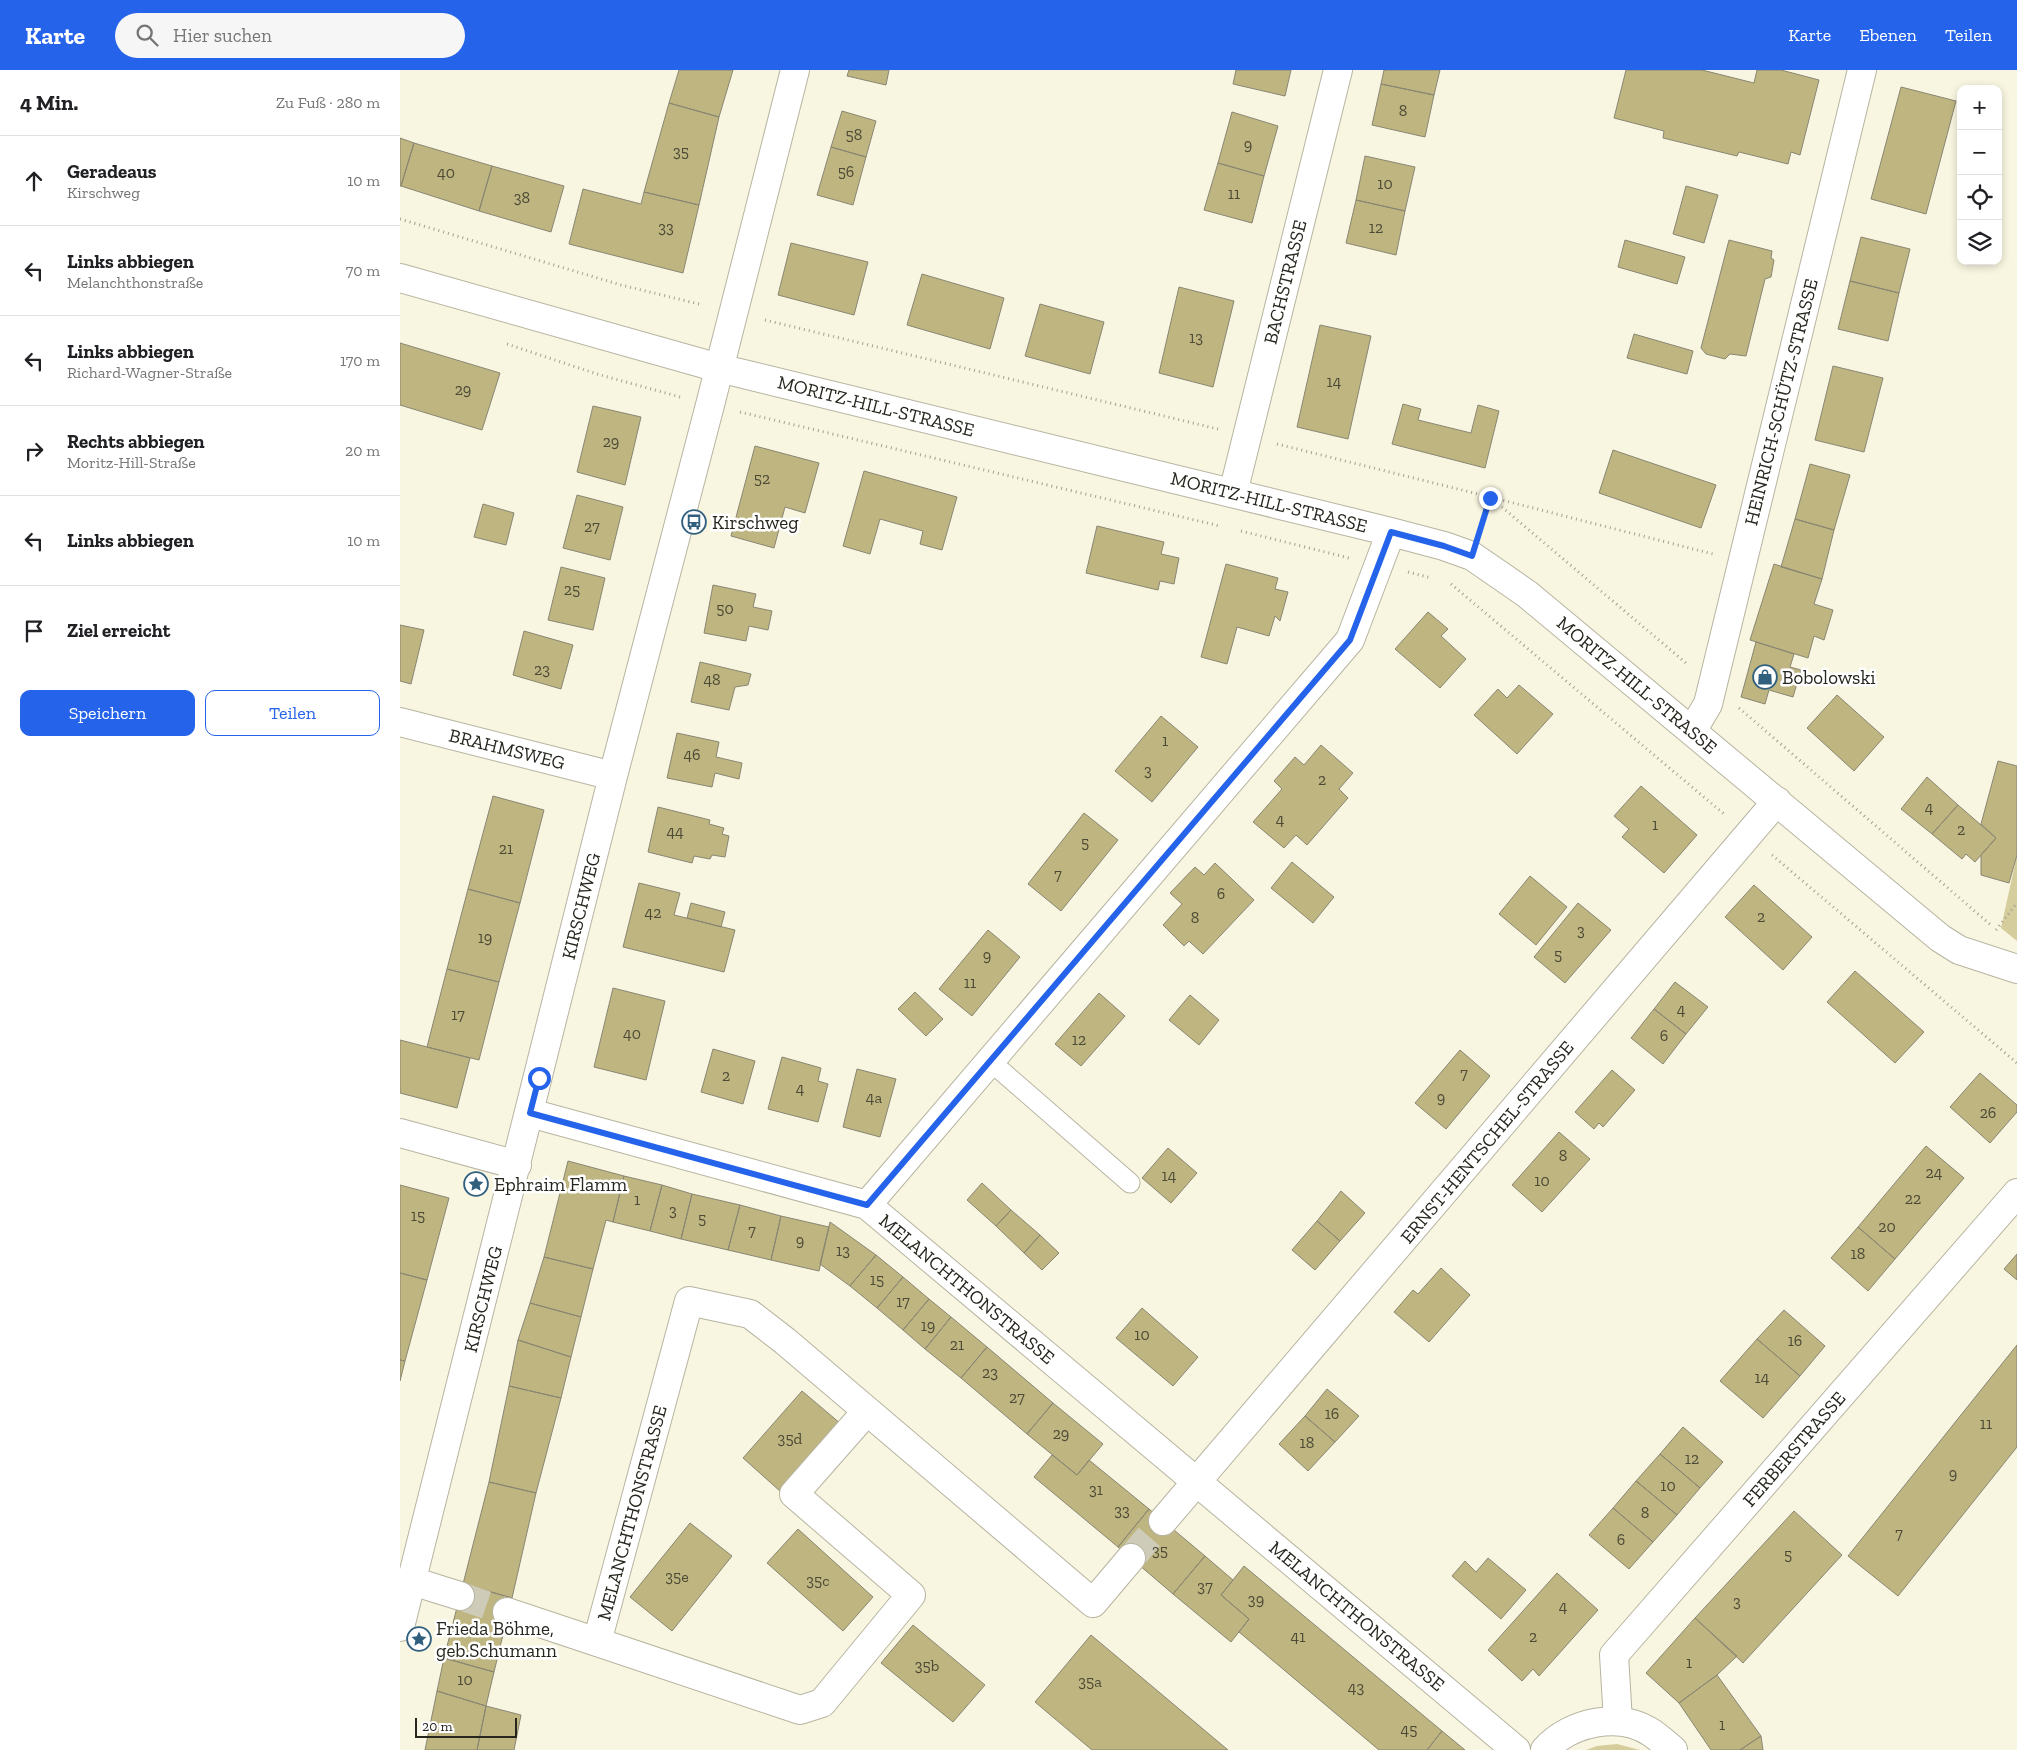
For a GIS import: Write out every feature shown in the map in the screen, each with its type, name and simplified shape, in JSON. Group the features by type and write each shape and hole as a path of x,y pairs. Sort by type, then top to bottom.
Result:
{"street":[{"name":"KIRSCHWEG","path":"400,1626 406,1592 517,1165 613,776 710,406 795,70"},
{"name":"BACHSTRASSE","path":"1233,493 1338,70"},
{"name":"HEINRICH-SCHÜTZ-STRASSE","path":"1692,731 1708,704 1862,70"},
{"name":"MORITZ-HILL-STRASSE","path":"400,278 719,368 1391,532 1444,546 1472,556 1527,594 1940,938 1959,950 2017,969"},
{"path":"867,1205 1350,640 1391,532"},
{"name":"BRAHMSWEG","path":"400,722 613,776"},
{"name":"ERNST-HENTSCHEL-STRASSE","path":"1198,1482 1777,801"},
{"name":"MELANCHTHONSTRASSE","path":"530,1113 867,1205 1516,1750"},
{"path":"400,1134 517,1165"},
{"name":"FERBERSTRASSE","path":"1618,1721 1614,1655 2017,1193"},
{"name":"MELANCHTHONSTRASSE","path":"597,1642 689,1301 750,1314 1093,1603 1131,1558"},
{"name":"MELANCHTHONSTRASSE","path":"507,1612 800,1710 822,1702 911,1595 794,1494 867,1411"},
{"path":"1163,1521 1198,1482"},
{"path":"406,1592 460,1596"},
{"path":"1545,1750 1554,1739 1584,1724 1618,1721 1650,1732 1673,1750"}],"lane":[{"path":"990,1062 1130,1183"}],"path":[{"path":"400,219 621,285 734,312"},
{"path":"503,342 597,374 710,406 1227,527"},
{"path":"1472,556 1490,498 1743,561"},
{"path":"1236,530 1432,578"},
{"path":"1450,583 2017,1063"}],"shaded area":[{"path":"2017,855 2017,941 2001,928"},
{"path":"1617,1744 1640,1750 1586,1750 1597,1746"}],"building":[{"path":"679,70 733,70 719,117 669,103"},
{"path":"849,70 889,70 886,85 847,76"},
{"path":"1236,70 1291,70 1285,96 1233,84"},
{"path":"1384,70 1440,70 1434,95 1381,84"},
{"path":"1626,70 1702,70 1754,83 1757,70 1781,70 1819,80 1800,155 1791,152 1788,164 1739,152 1737,156 1663,138 1664,131 1614,118"},
{"path":"1381,84 1434,95 1425,137 1372,125"},
{"path":"1901,87 1956,101 1926,214 1871,199"},
{"path":"669,103 719,117 699,205 644,192"},
{"path":"842,111 876,121 866,157 831,147"},
{"path":"1232,112 1278,126 1264,176 1218,163"},
{"path":"400,138 414,143 401,186 400,186"},
{"path":"414,143 492,166 479,211 401,186"},
{"path":"831,147 866,157 853,205 817,195"},
{"path":"1365,156 1415,167 1405,211 1356,200"},
{"path":"1218,163 1264,176 1252,223 1204,210"},
{"path":"492,166 564,186 551,232 479,211"},
{"path":"1686,186 1718,195 1704,243 1673,234"},
{"path":"583,189 641,204 644,192 699,205 683,273 569,244"},
{"path":"1356,200 1405,211 1396,255 1346,243"},
{"path":"1861,237 1910,249 1899,293 1850,281"},
{"path":"1625,240 1685,257 1677,284 1618,267"},
{"path":"1729,240 1772,251 1771,258 1774,260 1771,277 1765,279 1746,356 1730,354 1725,359 1706,354 1701,348"},
{"path":"791,243 868,262 854,315 778,295"},
{"path":"922,274 1004,298 990,349 907,325"},
{"path":"1850,281 1899,293 1888,341 1838,329"},
{"path":"1179,287 1234,301 1213,387 1159,373"},
{"path":"1040,304 1104,322 1090,374 1025,356"},
{"path":"1320,325 1371,336 1348,439 1297,427"},
{"path":"1634,334 1693,351 1687,374 1627,358"},
{"path":"400,343 500,373 482,430 400,405"},
{"path":"1833,366 1883,378 1864,452 1815,440"},
{"path":"1403,404 1421,409 1418,420 1471,433 1478,405 1499,411 1485,468 1392,444"},
{"path":"593,406 641,417 625,485 577,472"},
{"path":"755,446 819,463 805,513 785,507 774,548 731,536"},
{"path":"1613,450 1716,485 1701,528 1599,493"},
{"path":"1810,464 1850,475 1834,530 1795,519"},
{"path":"864,471 957,497 942,550 920,544 923,531 880,519 870,554 843,546"},
{"path":"577,495 623,507 610,560 563,548"},
{"path":"483,504 514,513 506,545 474,537"},
{"path":"1795,519 1834,530 1822,579 1781,567"},
{"path":"1097,526 1164,542 1161,554 1179,558 1174,584 1160,581 1158,590 1086,573"},
{"path":"1226,564 1278,578 1275,589 1288,592 1280,621 1275,616 1269,636 1237,627 1227,664 1201,657"},
{"path":"1774,564 1822,579 1814,604 1833,610 1824,640 1814,636 1808,658 1750,640"},
{"path":"561,567 605,578 593,630 548,620"},
{"path":"713,585 756,594 753,607 772,611 768,630 749,626 746,641 704,633"},
{"path":"1428,612 1448,629 1441,636 1466,659 1440,688 1395,649"},
{"path":"400,625 424,630 411,684 400,681"},
{"path":"524,631 573,645 561,689 513,675"},
{"path":"1756,642 1794,654 1790,667 1801,670 1793,697 1769,690 1765,704 1741,697"},
{"path":"700,662 751,674 748,685 735,687 729,710 691,702"},
{"path":"1519,685 1553,714 1517,754 1474,715 1498,689 1507,698"},
{"path":"1837,695 1884,737 1854,771 1807,728"},
{"path":"1161,716 1198,747 1152,802 1115,771"},
{"path":"677,733 719,742 716,757 742,763 739,779 715,773 712,787 667,778"},
{"path":"1321,745 1353,773 1339,789 1348,798 1307,845 1296,835 1284,848 1253,822 1282,789 1274,781 1295,757 1304,765"},
{"path":"1998,761 2017,766 2017,855 2009,883 1981,875 1981,855 1996,838 1981,824"},
{"path":"1927,777 1958,805 1932,834 1901,809"},
{"path":"1641,786 1697,835 1664,873 1622,837 1629,829 1614,816"},
{"path":"493,796 544,810 520,903 468,889"},
{"path":"1958,805 1996,838 1975,862 1966,854 1962,859 1932,834"},
{"path":"658,807 710,820 709,824 724,828 722,834 729,836 725,857 712,855 710,859 694,856 692,863 648,852"},
{"path":"1084,813 1118,840 1061,911 1028,884"},
{"path":"1292,862 1334,897 1313,923 1271,888"},
{"path":"1215,863 1254,900 1203,954 1189,941 1184,946 1163,925 1182,904 1170,893 1195,867 1204,875"},
{"path":"1530,876 1567,907 1536,945 1499,914"},
{"path":"639,883 680,893 674,915 735,930 724,972 623,947"},
{"path":"1754,885 1812,937 1783,970 1725,917"},
{"path":"468,889 520,903 499,982 447,969"},
{"path":"691,903 725,912 721,927 687,918"},
{"path":"1578,903 1611,930 1565,983 1534,957"},
{"path":"988,930 1020,957 972,1016 939,989"},
{"path":"447,969 499,982 479,1060 427,1047"},
{"path":"1855,971 1924,1032 1895,1063 1827,1002"},
{"path":"1675,982 1708,1007 1686,1034 1654,1009"},
{"path":"613,988 665,1001 646,1080 594,1067"},
{"path":"915,992 943,1019 926,1036 898,1009"},
{"path":"1099,993 1125,1016 1081,1066 1055,1044"},
{"path":"1190,995 1219,1020 1199,1045 1169,1020"},
{"path":"1654,1009 1686,1034 1663,1064 1631,1038"},
{"path":"400,1040 470,1058 457,1108 400,1093"},
{"path":"713,1049 755,1061 743,1104 701,1092"},
{"path":"1460,1050 1490,1076 1446,1129 1415,1103"},
{"path":"782,1057 821,1068 818,1081 828,1084 818,1122 768,1109"},
{"path":"857,1069 896,1079 880,1137 843,1127"},
{"path":"1612,1070 1635,1090 1603,1127 1599,1123 1594,1129 1575,1112"},
{"path":"1980,1073 2017,1105 2017,1112 1990,1143 1950,1107"},
{"path":"1559,1132 1590,1159 1542,1212 1512,1185"},
{"path":"1926,1146 1964,1178 1895,1259 1858,1227"},
{"path":"1168,1148 1197,1173 1171,1203 1142,1178"},
{"path":"568,1161 624,1176 613,1222 606,1220 593,1269 544,1257"},
{"path":"624,1176 662,1185 650,1231 613,1222"},
{"path":"982,1183 1011,1210 996,1226 967,1200"},
{"path":"400,1185 449,1198 427,1280 400,1273"},
{"path":"662,1185 692,1194 681,1239 650,1231"},
{"path":"1341,1191 1365,1213 1340,1241 1317,1221"},
{"path":"692,1194 740,1205 728,1250 681,1239"},
{"path":"740,1205 781,1216 771,1260 728,1250"},
{"path":"1011,1210 1040,1235 1024,1253 996,1226"},
{"path":"781,1216 829,1227 819,1271 771,1260"},
{"path":"1317,1221 1340,1241 1315,1270 1292,1250"},
{"path":"830,1222 876,1255 850,1286 820,1264"},
{"path":"1858,1227 1895,1259 1868,1291 1831,1258"},
{"path":"1040,1235 1059,1253 1042,1270 1024,1253"},
{"path":"2017,1254 2017,1280 2004,1269"},
{"path":"876,1255 903,1277 877,1308 850,1286"},
{"path":"544,1257 593,1269 581,1317 530,1303"},
{"path":"1441,1268 1470,1295 1429,1342 1394,1312 1413,1290 1418,1294"},
{"path":"400,1273 427,1280 405,1361 400,1360"},
{"path":"903,1277 929,1299 903,1330 877,1308"},
{"path":"929,1299 951,1317 925,1349 903,1330"},
{"path":"530,1303 581,1317 571,1357 518,1340"},
{"path":"1142,1308 1198,1357 1173,1386 1116,1338"},
{"path":"1784,1310 1825,1346 1800,1376 1757,1339"},
{"path":"951,1317 987,1347 961,1378 925,1349"},
{"path":"1757,1339 1800,1376 1763,1418 1720,1381"},
{"path":"518,1340 571,1357 561,1398 509,1386"},
{"path":"2017,1345 2017,1447 1898,1596 1848,1556"},
{"path":"987,1347 1053,1403 1027,1434 961,1378"},
{"path":"400,1360 405,1361 400,1381"},
{"path":"509,1386 561,1398 536,1493 489,1482"},
{"path":"1327,1389 1359,1416 1335,1442 1305,1416"},
{"path":"802,1391 841,1424 781,1492 743,1458"},
{"path":"1053,1403 1103,1444 1077,1475 1027,1434"},
{"path":"1305,1416 1335,1442 1308,1471 1279,1444"},
{"path":"1683,1427 1723,1462 1700,1488 1660,1454"},
{"path":"1660,1454 1700,1488 1677,1515 1636,1481"},
{"path":"1052,1455 1077,1475 1089,1460 1149,1509 1118,1547 1034,1477"},
{"path":"1636,1481 1677,1515 1653,1542 1613,1508"},
{"path":"489,1482 536,1493 512,1598 463,1584"},
{"path":"1613,1508 1653,1542 1629,1569 1589,1535"},
{"path":"1149,1509 1205,1556 1173,1594 1118,1547"},
{"path":"1794,1511 1842,1555 1743,1663 1695,1618"},
{"path":"690,1523 732,1556 672,1631 630,1597"},
{"path":"798,1529 873,1597 843,1631 767,1563"},
{"path":"1205,1556 1233,1580 1221,1595 1249,1619 1231,1642 1173,1594"},
{"path":"1488,1558 1526,1590 1501,1619 1452,1576 1465,1561 1476,1572"},
{"path":"1244,1566 1442,1731 1427,1750 1379,1750 1239,1632 1249,1619 1221,1595"},
{"path":"1557,1573 1598,1610 1539,1676 1533,1669 1522,1681 1488,1650"},
{"path":"463,1584 512,1598 494,1672 444,1658"},
{"path":"1695,1618 1737,1656 1717,1675 1679,1703 1646,1673"},
{"path":"913,1625 985,1685 953,1722 881,1663"},
{"path":"1091,1635 1228,1750 1092,1750 1035,1702"},
{"path":"444,1658 494,1672 486,1706 437,1691"},
{"path":"1717,1675 1761,1736 1740,1750 1711,1750 1679,1703"},
{"path":"437,1691 486,1706 477,1750 425,1750"},
{"path":"486,1706 521,1715 514,1750 477,1750"},
{"path":"1442,1731 1465,1750 1427,1750"},
{"path":"1761,1736 1763,1750 1740,1750"}],"tunnel":[{"path":"1131,1558 1163,1521"},
{"path":"460,1596 507,1612"}],"place":[{"name":"Kirschweg","path":"694,522"},
{"name":"Bobolowski","path":"1765,677"},
{"name":"Ephraim Flamm","path":"476,1184"},
{"name":"Frieda Böhme, geb.Schumann","path":"419,1639"}],"route":[{"path":"539,1078 530,1113 867,1205 1350,640 1391,532 1444,546 1472,556 1490,498"}]}
